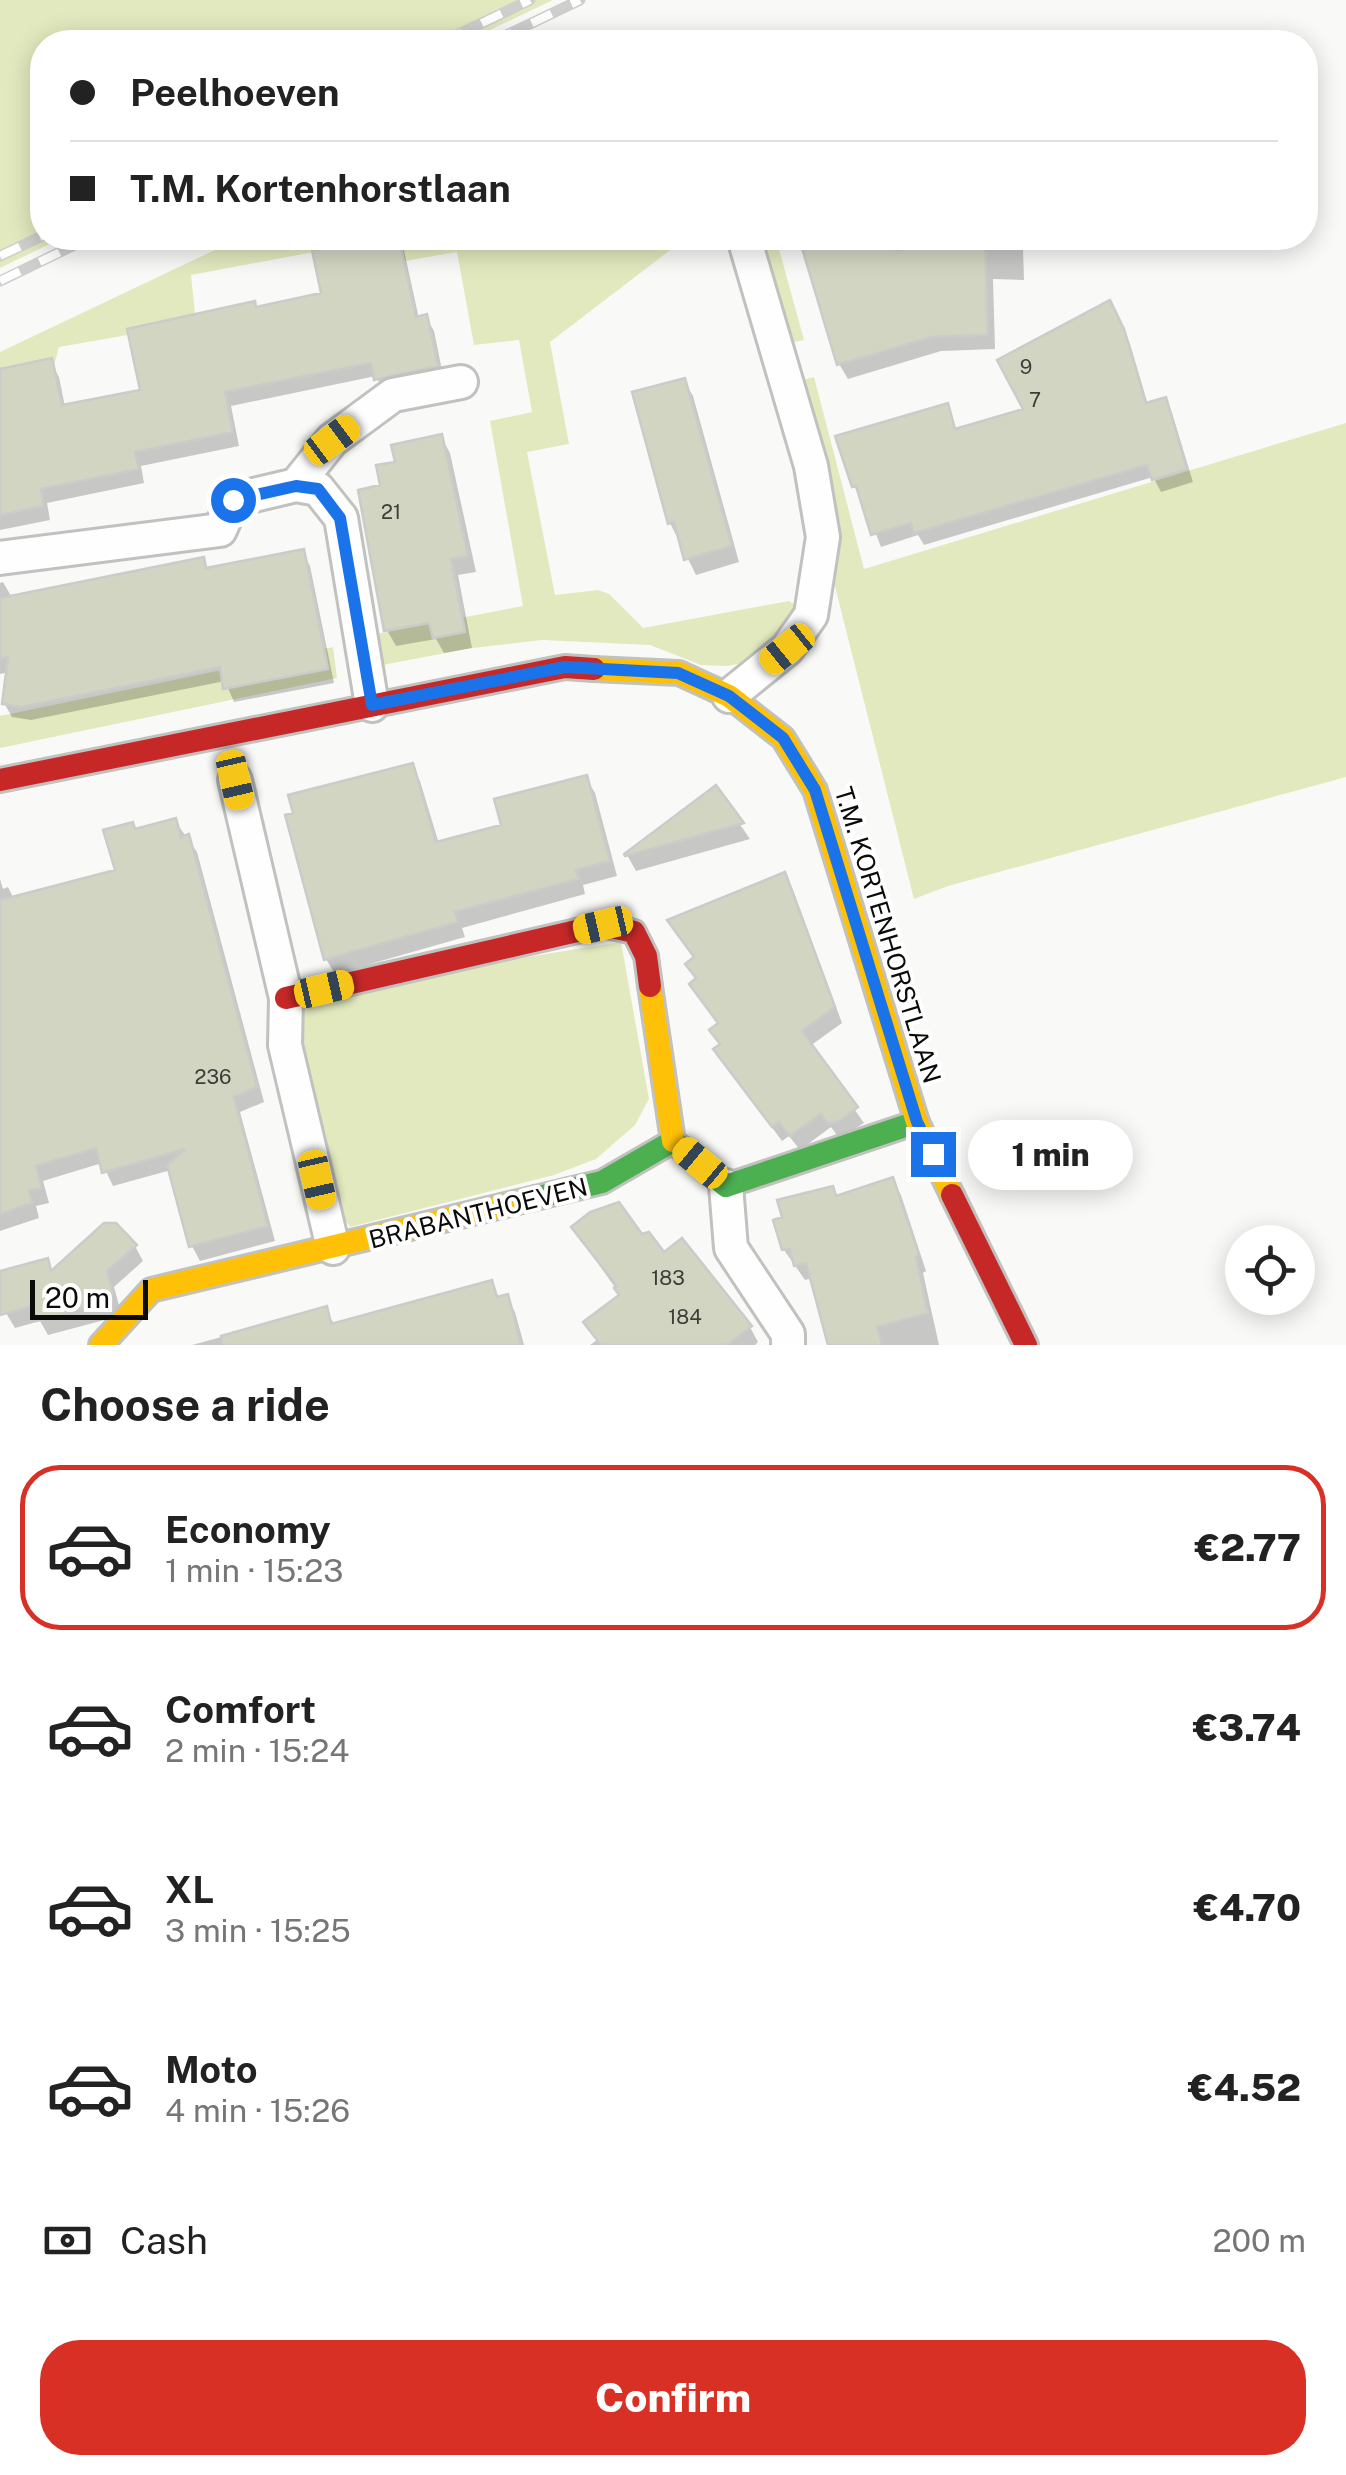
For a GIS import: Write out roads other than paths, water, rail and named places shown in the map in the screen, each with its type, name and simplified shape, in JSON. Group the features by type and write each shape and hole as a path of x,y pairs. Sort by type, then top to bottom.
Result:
{"street":[{"path":"729,696 787,649 811,615 823,537 811,466 748,250"},
{"path":"296,486 332,440 393,395 461,382"},
{"path":"0,558 220,530 233,500 296,486 318,489 340,518 372,705"},
{"name":"T.M. KORTENHORSTLAAN","path":"0,780 565,667 678,673 729,696 783,738 815,790 917,1122 1026,1345"},
{"name":"BRABANTHOEVEN","path":"235,780 286,998 285,1044 333,1248"},
{"path":"286,998 603,925 634,932 646,956 673,1141 726,1186 731,1248 788,1334 788,1345"},
{"path":"726,1186 917,1122"},
{"name":"BRABANTHOEVEN","path":"101,1345 152,1290 602,1182 673,1141"}],"railway":[{"path":"467,30 530,0"},
{"path":"517,30 580,0"},
{"path":"0,256 30,242"},
{"path":"0,281 64,250"}]}
